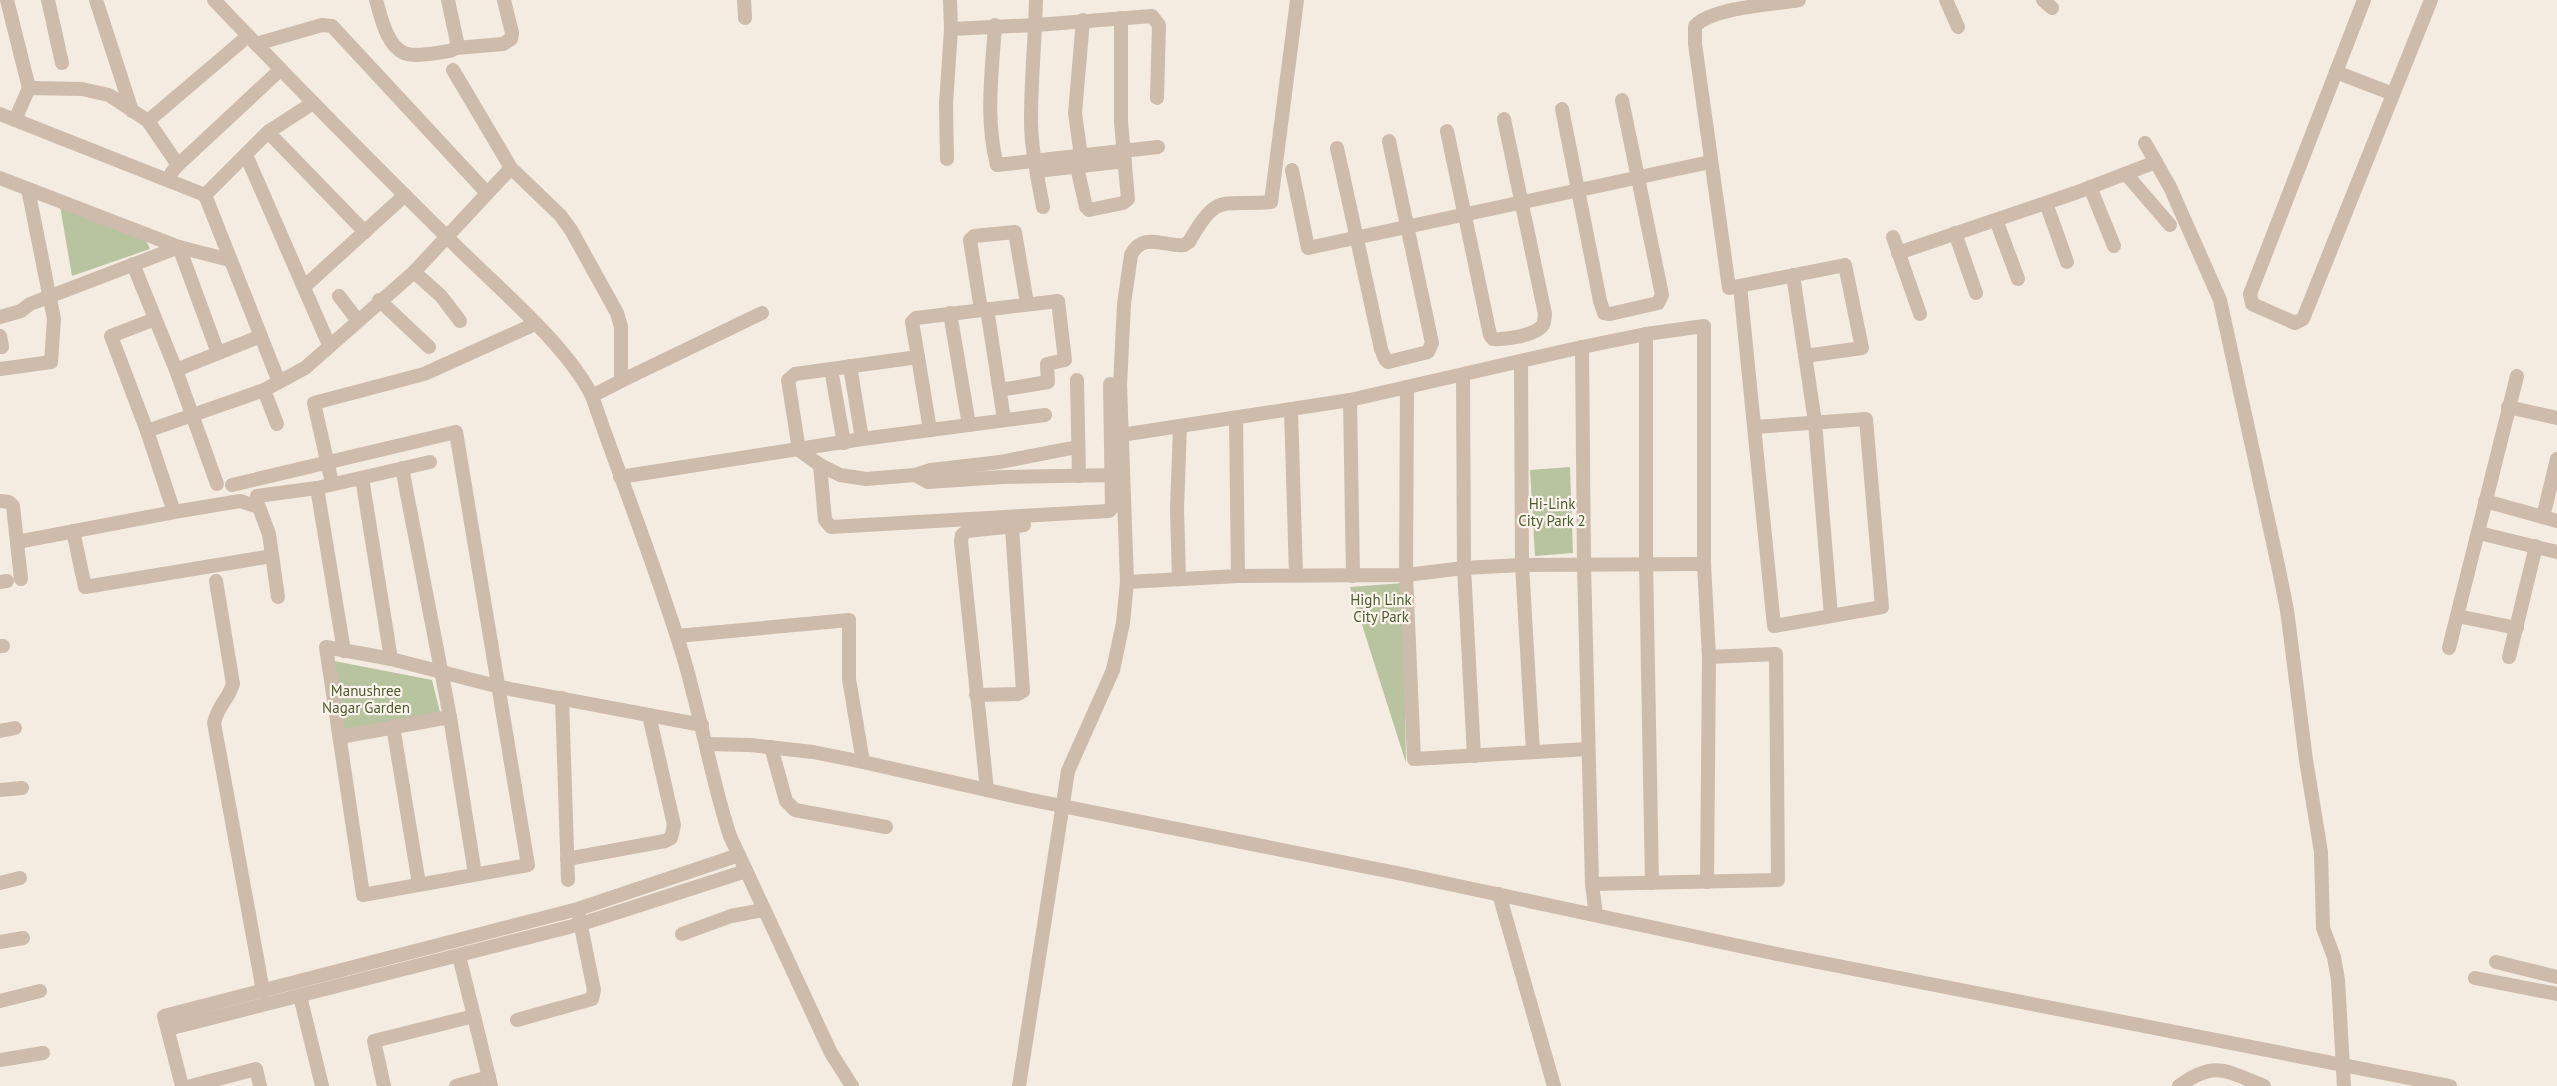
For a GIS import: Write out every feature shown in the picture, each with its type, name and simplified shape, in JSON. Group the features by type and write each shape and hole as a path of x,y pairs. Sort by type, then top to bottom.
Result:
{"street":[{"path":"7,0 29,88 15,120"},
{"path":"48,0 62,63"},
{"path":"96,0 132,111"},
{"path":"214,0 280,70 535,324 583,377 592,396 676,636 707,744 718,799 739,855 831,1053 852,1086"},
{"path":"376,0 389,37 404,53 450,51 456,48 503,44 511,39 513,33 504,0"},
{"path":"448,0 457,42 456,48"},
{"path":"744,0 745,18"},
{"path":"947,159 946,104 951,29 950,0"},
{"path":"1036,0 1031,122 1043,207"},
{"path":"819,465 825,520 828,526 833,527 1109,512 1112,508 1121,435 1122,330 1131,255 1135,248 1145,241 1184,245 1189,242 1207,212 1223,204 1271,202 1297,0"},
{"path":"1799,0 1741,5 1702,19 1695,26 1695,44 1729,288 1845,265 1862,348 1805,356"},
{"path":"1946,0 1958,27"},
{"path":"2364,0 2250,294 2252,304 2295,322 2303,319 2431,0"},
{"path":"951,29 1152,16 1158,21 1157,98"},
{"path":"1083,21 1075,113 1079,162 1086,207 1089,210 1123,203 1129,197 1124,155 1121,18"},
{"path":"148,121 252,40 322,25 332,26 487,193"},
{"path":"995,25 989,114 990,140 997,165 1036,166 1079,162 1158,147"},
{"path":"168,179 178,165 280,70"},
{"path":"453,70 511,168 560,215 617,314 621,327 621,381"},
{"path":"2336,72 2392,94"},
{"path":"29,88 82,88 109,95 148,121 178,165"},
{"path":"1562,110 1600,301 1605,313 1610,314 1658,303 1662,295 1622,100"},
{"path":"205,195 268,132 314,103"},
{"path":"0,114 205,195 279,382"},
{"path":"1447,131 1490,335 1492,339 1518,336 1540,328 1544,323 1545,314 1504,119"},
{"path":"268,132 365,232"},
{"path":"1336,148 1382,355 1388,362 1428,352 1432,348 1389,141"},
{"path":"2145,142 2189,228 2220,300 2280,570 2321,852 2322,917 2338,980 2344,1086"},
{"path":"246,155 329,345"},
{"path":"1292,170 1301,250 1710,162"},
{"path":"1898,253 2046,203 2156,162"},
{"path":"147,431 264,390 305,368 379,300 414,272 511,168"},
{"path":"2126,174 2170,225"},
{"path":"0,178 179,247 230,260"},
{"path":"2090,187 2114,246"},
{"path":"0,369 51,362 54,318 28,189"},
{"path":"305,286 405,195"},
{"path":"2046,203 2067,262"},
{"path":"1996,220 2018,279"},
{"path":"1004,419 970,240 974,236 1015,232 1027,303"},
{"path":"1955,233 1976,293"},
{"path":"1893,237 1920,314"},
{"path":"0,317 179,247"},
{"path":"179,247 218,353"},
{"path":"133,264 176,370 217,484"},
{"path":"414,272 441,296 460,321"},
{"path":"1793,276 1815,422 1831,616"},
{"path":"1740,286 1774,626 1882,607 1866,419 1755,427"},
{"path":"339,296 358,321"},
{"path":"379,300 429,347"},
{"path":"930,430 913,319 1027,303 1058,301 1066,359 1047,364 1048,382 1000,390"},
{"path":"592,396 762,313"},
{"path":"950,314 969,425"},
{"path":"155,319 111,336 147,431 174,512"},
{"path":"332,483 314,403 424,374 535,324"},
{"path":"1121,435 1350,400 1582,347 1646,334 1704,326 1704,564 1709,657 1707,882"},
{"path":"1646,334 1646,563 1652,883"},
{"path":"176,370 261,336"},
{"path":"1582,347 1588,749 1592,884 1596,915"},
{"path":"918,357 789,377 799,450 819,465 840,475 857,479 915,475 931,470 1000,462 1077,447"},
{"path":"1521,362 1522,565 1533,752"},
{"path":"850,366 862,439"},
{"path":"831,369 844,442"},
{"path":"1463,375 1464,568 1474,756"},
{"path":"2449,648 2517,376"},
{"path":"1077,381 1078,476"},
{"path":"1019,1086 1068,771 1113,670 1120,647 1127,582 1110,384"},
{"path":"1407,387 1407,575 1414,759 1588,749"},
{"path":"264,390 277,424"},
{"path":"1350,400 1353,576"},
{"path":"2508,407 2557,418"},
{"path":"1291,409 1296,575"},
{"path":"620,477 862,439 1044,415"},
{"path":"1236,418 1238,576"},
{"path":"1179,579 1177,509 1180,426"},
{"path":"232,485 456,432 500,687 528,865 363,895 326,647 439,670 500,687 702,725"},
{"path":"2543,517 2557,459"},
{"path":"257,496 316,488 430,462"},
{"path":"1000,462 1002,477"},
{"path":"402,468 439,670 450,717 475,874"},
{"path":"915,475 928,482 1002,477 1117,475"},
{"path":"362,478 391,659"},
{"path":"316,488 344,651"},
{"path":"0,501 9,502 13,506 17,542 10,581"},
{"path":"2485,501 2557,521"},
{"path":"17,542 174,512 232,502 248,502 259,507 263,514 278,597"},
{"path":"976,695 1018,694 1023,691 1018,526 967,531 962,535 961,541 976,695 987,790"},
{"path":"73,531 85,587 272,556"},
{"path":"2479,533 2557,552"},
{"path":"2509,657 2536,546"},
{"path":"1127,582 1238,576 1407,575 1464,568 1522,565 1704,564"},
{"path":"216,581 233,684 228,697 218,706 214,723 263,991"},
{"path":"2457,616 2517,628"},
{"path":"676,636 849,620 849,679 863,762"},
{"path":"1592,884 1778,880 1776,654 1709,657"},
{"path":"562,699 568,879"},
{"path":"567,859 671,838 674,825 649,715"},
{"path":"340,737 450,717"},
{"path":"393,726 419,885"},
{"path":"0,731 15,728"},
{"path":"707,744 771,747 863,762 987,790 1499,894 1904,980 2450,1086"},
{"path":"771,747 786,801 790,807 795,810 885,827"},
{"path":"0,790 22,788"},
{"path":"166,1022 263,991 578,909 739,855"},
{"path":"166,1022 300,996 459,956 581,924 746,871"},
{"path":"0,883 20,878"},
{"path":"1499,894 1554,1086"},
{"path":"517,1020 592,999 594,990 578,909"},
{"path":"682,934 731,916 763,910"},
{"path":"0,942 23,938"},
{"path":"456,1086 490,1082 459,956"},
{"path":"2496,962 2557,977"},
{"path":"2475,978 2557,994"},
{"path":"1,998 40,991"},
{"path":"300,996 322,1086"},
{"path":"384,1086 374,1041 474,1016"},
{"path":"166,1022 182,1086"},
{"path":"0,1060 43,1053"},
{"path":"2179,1086 2199,1073 2213,1069 2234,1074 2264,1086"},
{"path":"191,1086 256,1070 260,1086"}],"green space":[{"path":"60,206 145,238 150,249 72,276"},
{"name":"Hi-Link City Park 2","path":"1570,467 1573,553 1535,556 1530,470"},
{"name":"High Link City Park","path":"1403,583 1406,763 1350,587"},
{"name":"Manushree Nagar Garden","path":"329,660 432,680 441,716 341,736"}]}
